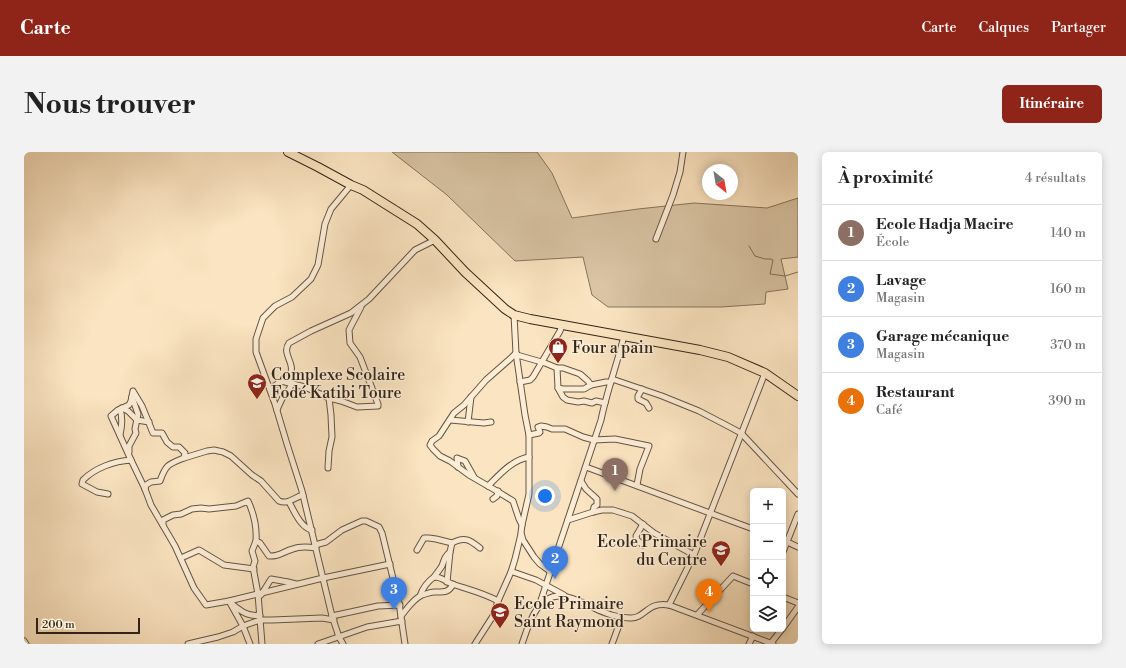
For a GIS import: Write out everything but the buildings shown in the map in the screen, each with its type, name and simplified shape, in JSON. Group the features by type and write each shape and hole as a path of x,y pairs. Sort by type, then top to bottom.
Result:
{"highway":[{"path":"288,152 363,190 417,224 435,240 465,272 505,309 514,315 700,350 728,357 765,373 798,396"}],"street":[{"path":"656,239 673,195 680,172 683,152"},
{"path":"343,644 339,637 333,618 303,495 277,410 256,352 256,339 263,318 275,306 292,297 311,279 318,265 325,224 331,210 351,185"},
{"path":"277,410 283,397 288,392 292,380 290,375 292,370 287,350 289,343 342,316 351,313 361,306 370,299 415,250 435,240"},
{"path":"281,381 305,387 328,398 357,407 378,406 360,357 350,343 348,330 361,306"},
{"path":"475,644 493,616 511,572 529,494 529,435 520,382 514,315"},
{"path":"520,382 532,379 562,325"},
{"path":"522,644 540,603 586,467 601,420 624,336"},
{"path":"517,354 557,368 563,368 580,374 591,385"},
{"path":"517,354 486,380 472,397 454,413 439,436 432,441 430,445 440,456 513,501 516,507 518,519 522,525"},
{"path":"557,368 558,388 563,397 567,400 592,403 596,401 605,403"},
{"path":"668,605 694,555 765,373"},
{"path":"270,389 290,375"},
{"path":"558,388 584,389 591,385 611,381 642,389 699,411 741,433 798,494"},
{"path":"642,389 638,399 646,403 649,408"},
{"path":"129,457 129,446 136,434 135,428 137,410 132,397 132,391 134,391 153,433 162,433 167,442 173,447 184,451 184,458"},
{"path":"132,397 129,405 121,408 111,416 151,505 175,546 194,588 206,605 390,564"},
{"path":"468,422 472,397"},
{"path":"328,398 331,415 332,437 328,468"},
{"path":"121,408 128,411 137,420 149,422"},
{"path":"120,435 122,426 121,408"},
{"path":"450,420 484,424 491,422"},
{"path":"529,435 539,433 538,427 541,426 552,429 566,429 583,437 594,440 615,439 649,446 637,485"},
{"path":"145,489 146,485 151,482 160,481 169,464 184,458 214,450 231,456 261,481 279,501 289,502 298,496 303,495"},
{"path":"108,494 97,492 82,484 83,480 98,469 129,457"},
{"path":"488,486 512,464 529,457"},
{"path":"458,467 457,458 465,461 475,478"},
{"path":"586,467 750,528"},
{"path":"581,481 586,489 597,499 597,505 594,507 593,512"},
{"path":"493,499 497,496 498,492"},
{"path":"163,525 163,520 192,509 236,506 248,501 253,513 257,531 256,541 252,551 255,561 253,567 260,593 259,601 262,644"},
{"path":"289,502 297,518 309,530 312,530"},
{"path":"568,520 602,510 613,510 632,516 654,533 694,555"},
{"path":"786,539 798,514"},
{"path":"256,541 260,543 268,556 273,557 293,549 316,547 326,542 342,530 362,521 379,527 382,533 400,605 405,644"},
{"path":"643,524 636,536 637,540 644,545"},
{"path":"521,533 523,540 534,557 540,564 551,572"},
{"path":"417,550 424,538 452,543 459,539 468,540 480,548"},
{"path":"786,541 798,547"},
{"path":"447,582 452,543"},
{"path":"181,558 199,550 224,565 254,569"},
{"path":"420,596 422,589 434,577 442,565 447,553 450,552"},
{"path":"511,572 536,580 566,596 615,616 631,618 640,616 652,606 658,604 668,605 772,644 780,632"},
{"path":"697,616 733,576 750,583"},
{"path":"434,577 440,577 447,582 498,601"},
{"path":"260,593 271,579 296,585"},
{"path":"318,644 367,627 402,618 410,605 420,596 432,591 446,592 451,589 454,584"},
{"path":"540,603 547,598 566,596"},
{"path":"786,597 798,603"},
{"path":"228,601 246,614 272,620 333,618 378,606 400,605"},
{"path":"228,601 243,626 250,644"},
{"path":"786,623 798,607"},
{"path":"612,644 622,617"},
{"path":"188,644 233,632 260,618"},
{"path":"749,644 753,636"}],"shaded area":[{"path":"392,152 537,152 552,173 572,218 694,203 767,208 798,198 798,257 781,259 788,289 766,292 765,304 721,307 608,307 592,295 583,257 515,261 447,195"}],"waterway":[{"path":"749,246 755,256 773,260 770,274 785,276 798,272"}],"place":[{"name":"Four a pain","path":"558,364"},
{"name":"Complexe Scolaire Fodé Katibi Toure","path":"257,400"},
{"name":"Ecole Hadja Macire","path":"615,491"},
{"name":"Ecole Primaire du Centre","path":"721,567"},
{"name":"Lavage","path":"555,579"},
{"name":"Garage mécanique","path":"394,610"},
{"name":"Restaurant","path":"709,612"},
{"name":"Ecole Primaire Saint Raymond","path":"500,629"}]}
